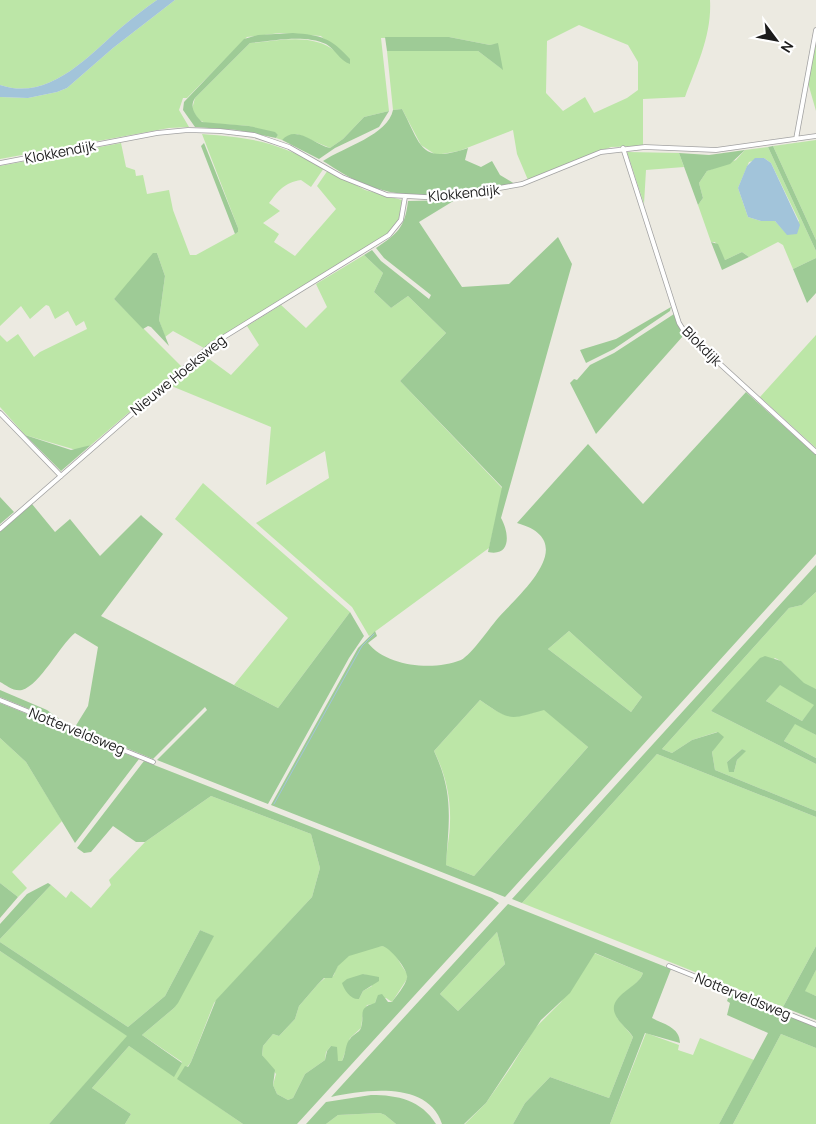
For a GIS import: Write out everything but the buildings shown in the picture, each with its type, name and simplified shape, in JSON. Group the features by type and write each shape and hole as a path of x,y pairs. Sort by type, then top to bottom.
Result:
{"street":[{"path":"796,139 816,30"},
{"name":"Klokkendijk","path":"0,163 157,133 188,130 220,131 254,135 272,140 306,155 342,177 372,190 405,197 443,198 500,190 522,184 601,152 624,148 716,150 816,136"},
{"name":"Blokdijk","path":"624,148 679,323 684,331 816,452"},
{"name":"Nieuwe Hoeksweg","path":"0,529 211,345 389,235 401,220 405,197"},
{"path":"0,413 61,476"},
{"name":"Notterveldsweg","path":"0,700 153,762"},
{"name":"Notterveldsweg","path":"669,966 816,1025"}],"green space":[{"path":"0,0 157,0 68,73 36,87 18,89 0,85"},
{"path":"175,0 710,0 709,25 706,38 685,97 643,99 643,146 611,147 528,180 517,154 513,130 459,151 436,155 421,145 402,109 393,110 387,51 478,51 502,69 497,44 490,45 449,37 381,38 389,111 364,117 343,139 330,148 297,134 282,140 276,138 278,135 249,126 205,123 198,119 192,109 195,98 250,43 295,39 306,40 327,46 336,52 321,36 280,33 247,37 187,98 183,98 179,110 189,127 169,128 0,159 0,97 28,98 67,88 113,48","holes":["579,25 628,45 638,62 638,90 627,98 594,113 585,97 563,111 546,93 547,41"]},
{"path":"293,33 311,35 331,42 350,59 350,64 326,44 308,39 250,43 195,98 193,101 194,111 202,122 249,126 275,132 278,135 276,138 237,130 195,127 183,110 184,102 244,39 258,35"},
{"path":"385,37 449,37 490,45 498,43 503,70 478,51 387,51"},
{"path":"816,38 816,111 808,83"},
{"path":"402,109 424,149 431,153 440,154 468,148 465,160 481,167 492,161 500,175 515,184 441,195 403,194 385,191 361,183 323,161 364,140 383,127 393,110"},
{"path":"389,111 379,127 335,148 319,159 282,140 287,136 299,134 330,148 343,139 364,117"},
{"path":"202,134 237,137 265,143 293,152 324,168 311,187 301,180 290,183 279,191 269,203 280,211 263,223 279,234 274,242 295,256 336,209 317,186 328,170 365,190 402,200 398,223 388,234 204,348 173,331 165,337 159,320 165,276 157,253 114,299 182,367 91,445 76,450 25,435 0,407 0,335 7,342 18,334 34,357 40,352 87,329 84,321 76,326 68,311 55,319 49,306 46,305 30,319 21,306 0,326 0,166 121,143 126,167 135,170 136,176 143,175 147,194 169,190 173,210 190,255 196,255 238,232"},
{"path":"816,140 816,240 773,146"},
{"path":"204,143 238,228 238,232 235,234 201,146"},
{"path":"773,146 816,240 816,251 768,147"},
{"path":"768,147 816,251 816,258 793,269 783,245 778,242 749,257 742,252 725,260 715,242 711,242 698,205 703,198 699,183 707,171 736,160 745,150","holes":["764,158 771,163 799,221 785,232 775,221 761,221 748,217 738,188 749,162"]},
{"path":"745,150 730,164 707,171 699,183 703,198 698,205 679,153 709,155"},
{"path":"627,152 679,153 684,167 646,170 644,204"},
{"path":"455,200 419,222 462,287 509,284 558,237 572,264 501,518 507,536 505,547 496,553 488,552 502,487 400,381 446,333 408,296 391,308 374,292 383,273 364,255 372,250 381,261 429,299 431,295 384,258 376,248 399,229 405,218 408,201"},
{"path":"711,242 718,244 725,260 742,252 749,257 722,270"},
{"path":"153,253 157,253 165,276 159,320 169,346 151,327 148,326 143,329 114,299"},
{"path":"364,255 383,273 374,292 391,308 408,296 446,333 400,381 503,489 489,548 369,636 352,607 256,523 329,478 325,451 266,485 271,427 169,385 205,356 231,375 259,345 247,326 281,305 306,328 327,307 316,284"},
{"path":"816,258 816,293 807,303 793,269"},
{"path":"671,307 670,311 614,349 586,363 580,350 616,339"},
{"path":"674,314 683,336 596,434 570,383 574,379 577,380 590,365 614,353"},
{"path":"816,335 816,448 760,397"},
{"path":"746,392 816,455 816,554 505,897 271,805 358,648 375,631 377,636 368,643 376,651 387,657 412,665 425,666 450,663 465,657 521,594 541,567 545,554 544,542 536,531 517,523 588,444 643,504","holes":["569,631 642,697 631,712 548,649","480,700 498,712 510,717 523,716 544,710 588,747 474,876 446,865 449,807 445,780 434,751"]},
{"path":"25,435 71,450 91,445 61,471"},
{"path":"203,483 350,612 278,708 234,685 288,618 175,519"},
{"path":"0,497 14,512 0,524"},
{"path":"32,504 55,532 70,519 100,556 141,515 163,534 101,616 278,708 350,612 364,636 349,658 268,804 157,760 207,710 205,707 153,759 75,727 88,706 98,647 75,633 43,673 29,687 16,690 0,682 0,532"},
{"path":"816,565 816,592 802,605 789,608 662,749 672,753 692,740 718,732 724,737 712,752 715,770 816,811 816,817 657,754 522,903 512,899"},
{"path":"816,592 816,689 805,684 781,661 775,658 711,711 816,764 816,811 715,770 712,752 719,741 717,732 692,740 672,753 662,749 789,608 802,605","holes":["742,749 745,751 737,760 734,772 727,762"]},
{"path":"569,631 642,697 631,712 548,649"},
{"path":"765,656 781,661 804,683 816,689 816,735 795,724 784,741 816,758 816,764 711,711 760,658","holes":["780,685 814,705 802,721 766,701"]},
{"path":"780,684 815,705 802,721 766,701"},
{"path":"0,690 47,710 66,724 0,697"},
{"path":"480,700 497,711 510,716 524,715 544,709 588,747 474,876 446,865 450,827 449,803 444,777 434,751"},
{"path":"0,703 139,759 75,843 26,762 0,738"},
{"path":"795,723 816,735 816,758 784,741"},
{"path":"0,738 26,762 62,821 12,872 27,888 18,897 0,883"},
{"path":"742,749 746,751 737,760 734,772 729,772 727,762"},
{"path":"657,754 816,817 816,946 783,1007 522,903"},
{"path":"144,761 492,898 499,903 297,1124 243,1124 177,1079 185,1066 188,1067 191,1062 216,1000 312,897 320,868 311,834 211,796 145,842 136,842 113,826 91,852 84,853 77,848","holes":["382,946 398,960 407,975 403,987 392,1002 388,1002 382,994 378,995 375,1003 364,1009 361,1028 348,1041 342,1061 338,1061 337,1047 331,1046 327,1051 325,1060 305,1074 293,1098 288,1100 277,1094 273,1085 275,1070 262,1055 263,1046 273,1034 279,1036 295,1019 299,1006 318,984 324,978 332,978 338,966 349,956"]},
{"path":"211,796 311,834 320,868 312,897 214,1003 191,1062 178,1079 243,1124 125,1124 131,1114 92,1088 129,1046 174,1076 182,1062 142,1035 174,1008 213,936 200,930 165,996 128,1027 0,942 0,939 51,885 66,898 71,891 91,908 111,885 109,880 145,842"},
{"path":"0,883 18,897 0,918"},
{"path":"48,883 51,885 0,939 0,924 27,894"},
{"path":"508,904 671,969 652,1018 674,1030 680,1043 645,1033 610,1124 513,1124 525,1103 550,1077 609,1098 633,1037 616,1016 615,1003 636,983 643,973 595,953 570,993 541,1020 486,1103 464,1124 442,1124 435,1110 423,1100 409,1094 394,1091 377,1091 331,1097","holes":["497,932 505,964 458,1011 440,994"]},
{"path":"200,930 214,936 178,1003 142,1035 182,1063 174,1077 129,1046 92,1088 131,1114 125,1124 49,1124 127,1036 0,951 0,942 128,1027 165,996"},
{"path":"497,932 505,964 458,1011 440,994"},
{"path":"382,946 390,950 407,973 407,979 392,1002 386,998 376,1000 375,1004 367,1005 363,1013 361,1028 350,1038 342,1061 338,1061 331,1046 326,1052 325,1060 305,1074 293,1098 288,1100 277,1094 273,1085 276,1074 262,1055 263,1046 273,1034 279,1036 295,1019 299,1006 318,984 325,978 331,978 334,975 346,957","holes":["363,974 369,976 372,986 363,991 359,999"]},
{"path":"816,946 816,970 805,991 816,996 816,1020 783,1007"},
{"path":"0,951 128,1036 49,1124 0,1124"},
{"path":"594,953 643,973 638,981 616,1002 617,1018 633,1037 609,1098 550,1077 525,1103 513,1124 465,1124 486,1103 535,1028 561,1002"},
{"path":"816,970 816,996 804,991"},
{"path":"363,974 379,977 379,981 363,991 359,999 353,998 344,989 342,983 347,979"},
{"path":"730,993 816,1027 816,1048 781,1034 733,1124 719,1124 768,1033 727,1015 730,1003 727,1001"},
{"path":"646,1033 679,1045 678,1050 693,1055 700,1038 754,1060 719,1124 610,1124"},
{"path":"781,1034 816,1048 816,1124 733,1124"},
{"path":"371,1095 390,1096 408,1100 423,1109 436,1124 396,1124 380,1113 338,1115 326,1124 306,1124 326,1102"},
{"path":"380,1113 396,1124 326,1124 338,1115"}],"water":[{"path":"157,0 175,0 113,48 67,88 28,98 0,97 0,85 18,89 36,87 68,73"},
{"path":"755,158 764,158 771,163 800,225 797,234 787,235 775,221 761,221 748,217 738,188 747,166"}],"waterway":[{"path":"274,804 362,646 374,634"}]}
